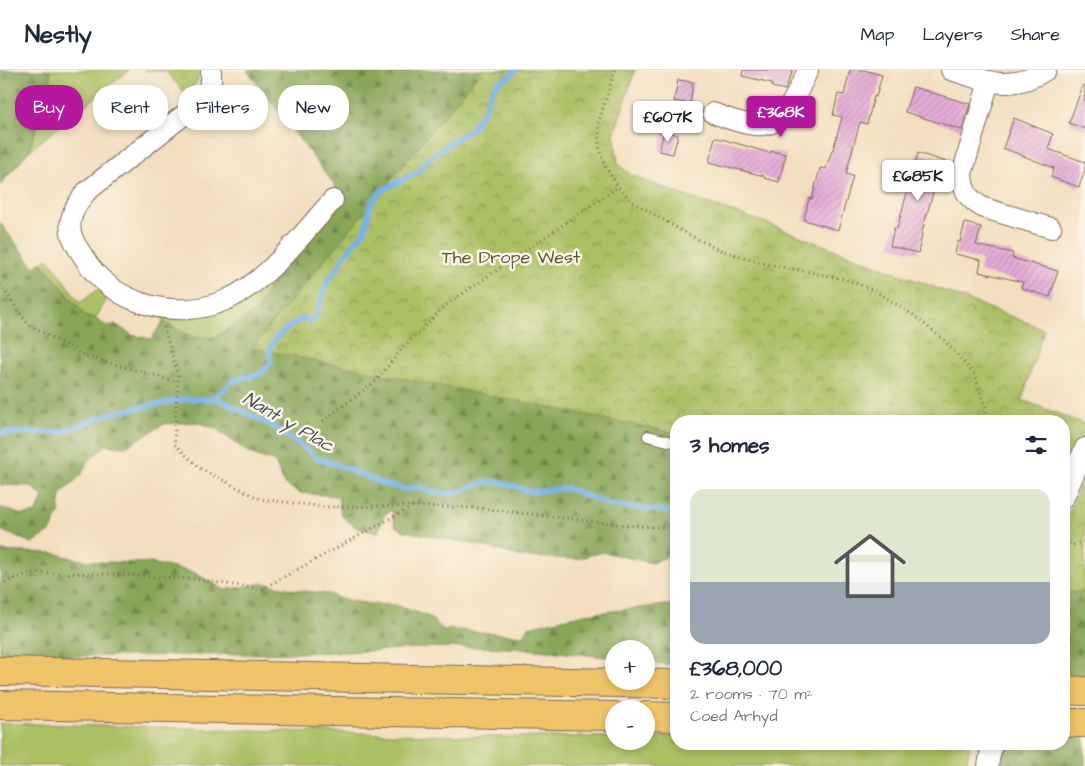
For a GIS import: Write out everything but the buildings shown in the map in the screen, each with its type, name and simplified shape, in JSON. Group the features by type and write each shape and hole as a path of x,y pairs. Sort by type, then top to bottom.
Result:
{"highway":[{"path":"0,671 670,684"},
{"path":"1070,690 1085,691"},
{"path":"0,705 605,716"},
{"path":"655,716 670,717"},
{"path":"1070,723 1085,723"}],"street":[{"path":"211,70 211,82 206,93 190,110 86,192 75,207 70,224 72,236 85,260 104,282 118,293 135,301 157,307 199,308 225,301 244,291 263,276 333,200"},
{"path":"713,113 745,124 762,126 772,123 783,117 793,104 808,70"},
{"path":"952,70 989,81 1010,84 1034,78 1046,70"},
{"path":"989,81 962,174 967,196 984,208 1051,228"},
{"path":"1070,483 1085,448"},
{"path":"988,766 991,750"}],"lane":[{"path":"648,436 670,441"}],"path":[{"path":"615,70 599,121 598,147 606,168 618,187 633,202 682,231 717,248 762,263 845,278 875,291 912,314 944,340 975,375 988,415"},
{"path":"323,421 376,381 400,351 446,305 618,187"},
{"path":"0,285 28,324 85,356 178,382"},
{"path":"164,327 178,376 174,444 201,469 260,499 325,507 413,506 479,508 623,525 670,528"},
{"path":"0,584 30,572 192,579 262,590 413,506"},
{"path":"1070,544 1072,545 1085,541"}],"green space":[{"path":"0,70 50,70 50,85 15,85 15,130 36,130 29,151 0,185"},
{"path":"50,70 129,70 110,85 93,85 93,99 83,107 83,85 50,85"},
{"path":"145,70 198,70 199,74 194,85 178,85 166,71"},
{"path":"247,70 635,70 614,134 618,164 675,415 670,415 670,557 668,556 652,563 603,552 576,559 522,557 487,547 405,531 395,526 392,510 384,515 378,533 357,528 341,515 338,496 300,493 284,484 275,462 249,453 215,428 197,422 164,424 125,447 106,445 87,462 81,475 61,494 59,513 50,532 32,543 0,530 0,507 22,515 36,513 43,497 31,486 0,485 0,223 34,267 41,262 87,318 93,317 108,327 115,324 132,335 151,339 163,322 194,338 216,337 258,310 268,290 300,247 344,201 333,183 293,130 349,130 349,85 278,85 278,111 268,98 268,85 258,85"},
{"name":"The Drope West","path":"482,70 635,70 614,134 618,164 631,175 682,195 763,222 1044,329 1022,400 1061,415 670,415 670,432 252,348"},
{"path":"55,130 29,151 35,131"},
{"path":"300,247 268,290 258,310 216,337 194,338 163,322 163,318 127,310 202,315"},
{"path":"48,258 80,303 100,288 103,292 104,300 102,308 95,319 93,317 87,318 41,262"},
{"name":"The Drope West","path":"1070,418 1085,424 1085,431 1070,466"},
{"path":"1085,473 1085,592 1070,592 1070,509"},
{"path":"0,551 54,553 76,559 100,562 150,563 193,572 225,590 263,583 329,594 341,599 370,604 395,605 428,616 445,631 450,629 523,636 528,627 585,614 670,605 670,664 655,663 655,640 605,640 605,657 495,647 345,652 86,656 0,655"},
{"path":"1085,570 1085,676 1070,676 1070,571"},
{"path":"0,723 498,737 605,737 605,750 655,750 655,737 670,736 670,750 969,750 966,766 0,766"},
{"path":"1070,738 1085,738 1085,766 1002,766 1005,750 1070,750"}],"waterway":[{"path":"212,399 235,380 261,374 271,362 269,349 276,338 304,318 309,321 315,318 330,277 338,269 344,256 365,230 371,203 381,191 418,172 430,157 471,129 484,110 497,83 510,76 515,70"},
{"name":"Nant y Plac","path":"0,433 63,432 115,412 186,399 218,399 271,425 316,458 381,483 403,489 421,487 429,491 451,494 485,482 500,482 531,492 567,488 609,505 670,511"}]}
